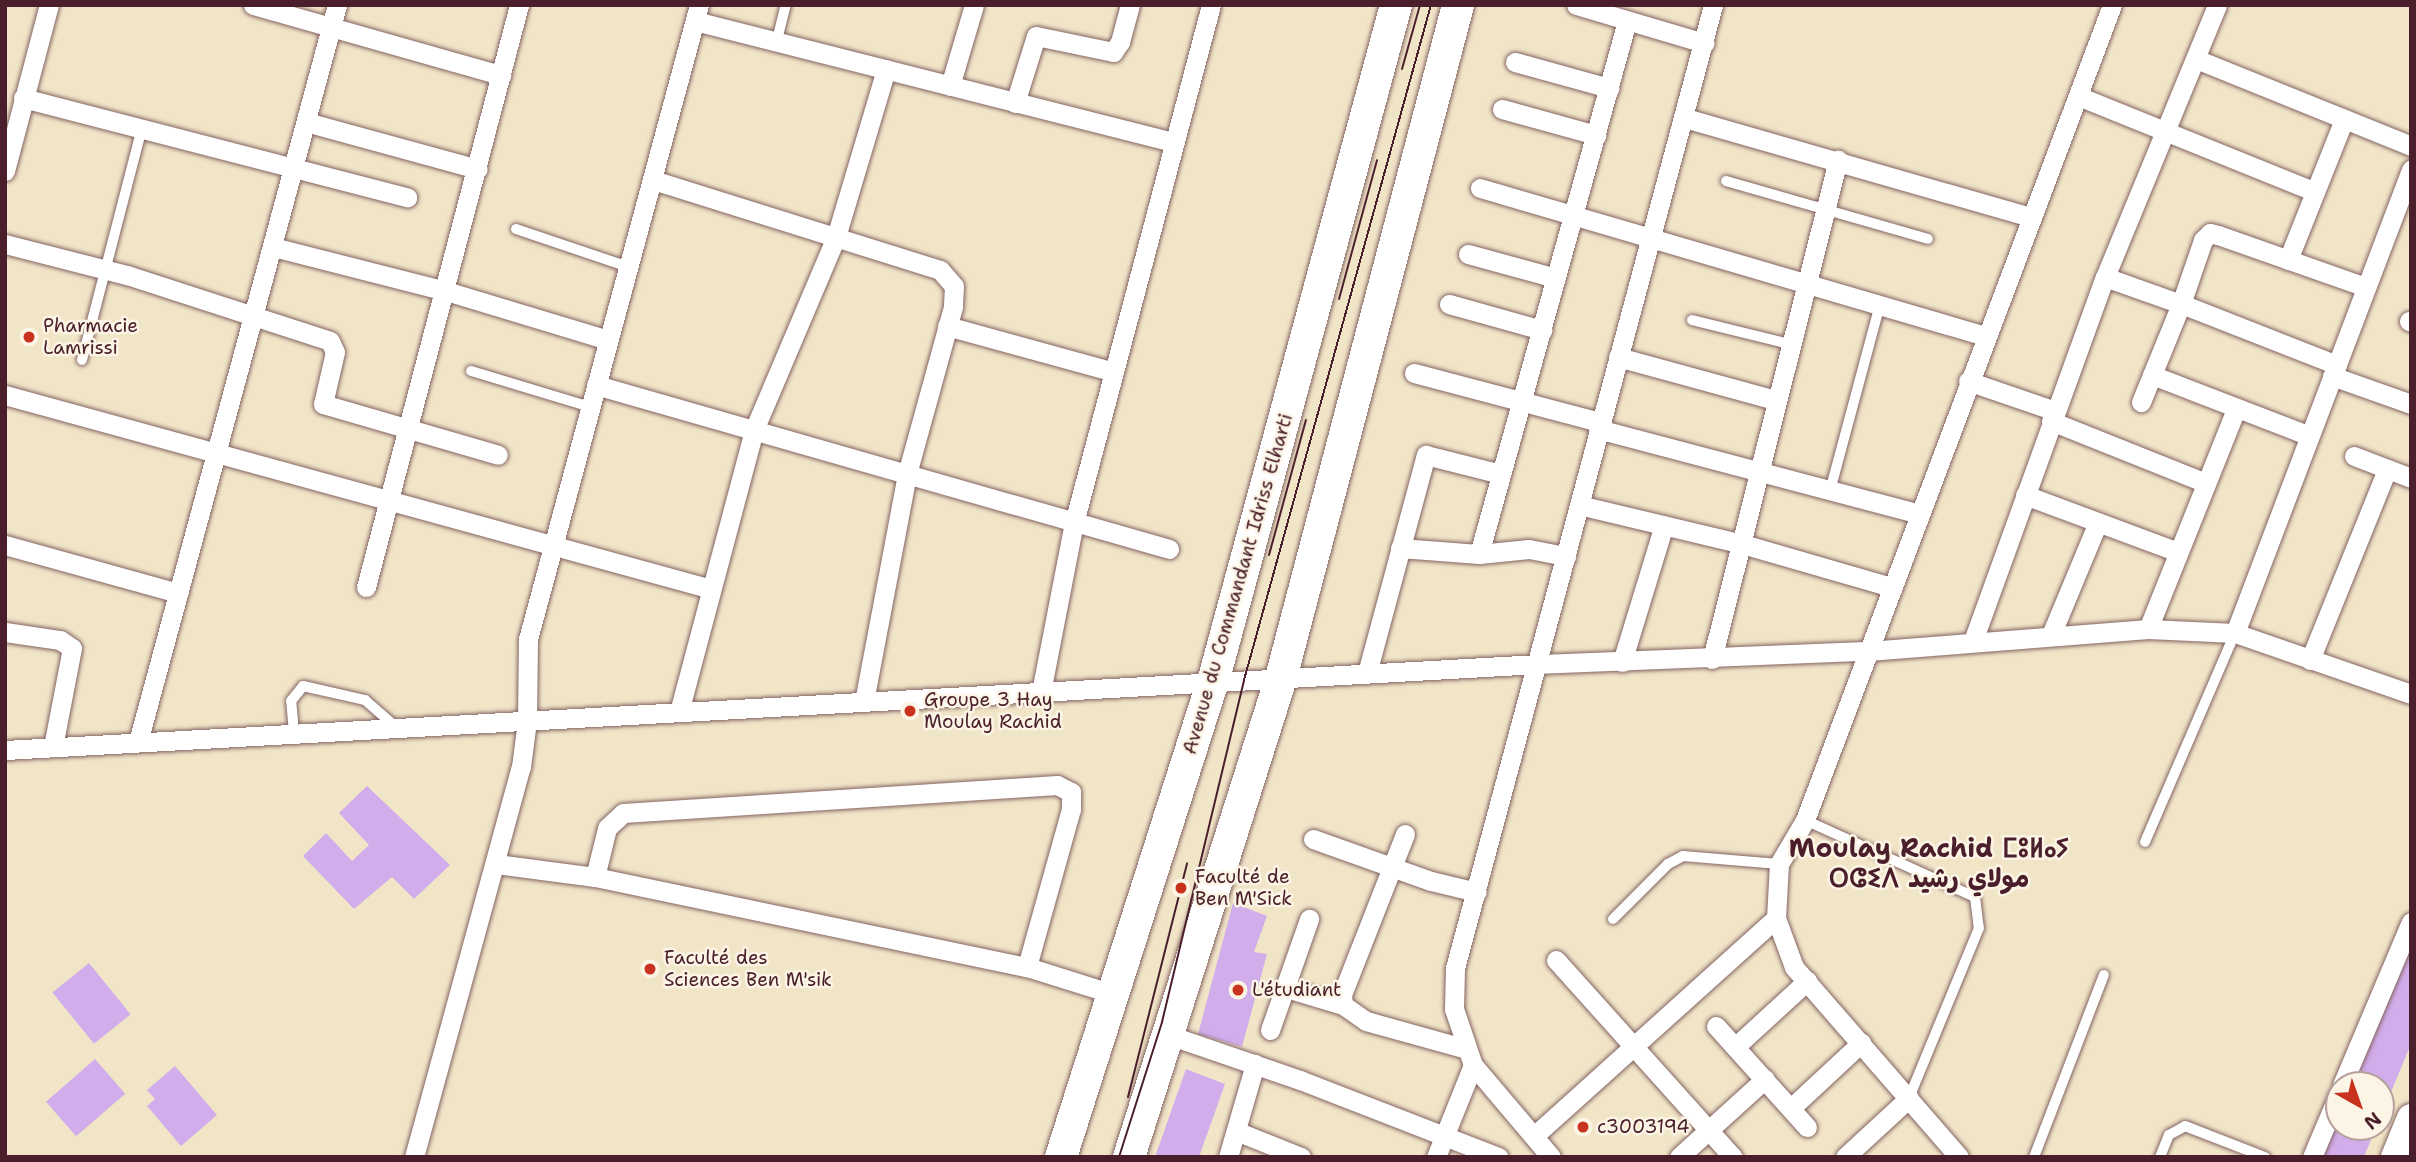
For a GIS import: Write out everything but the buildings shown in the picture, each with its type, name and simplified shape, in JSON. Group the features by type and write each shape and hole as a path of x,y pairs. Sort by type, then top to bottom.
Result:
{"main road":[{"name":"Avenue du Commandant Idriss Elharti","path":"1061,1157 1213,682 1396,5"},
{"path":"1129,1157 1281,678 1458,5"}],"street":[{"path":"5,171 49,5"},
{"path":"253,5 501,75"},
{"path":"138,742 337,5"},
{"path":"366,587 446,291 519,5"},
{"path":"950,86 974,5"},
{"path":"1016,103 1036,36 1113,51 1120,42 1130,5"},
{"path":"1041,692 1074,523 1211,5"},
{"path":"1576,5 1704,43"},
{"path":"1551,1157 1469,1057 1454,1009 1455,968 1538,664 1599,426 1685,118 1713,5"},
{"path":"1959,1157 1807,981 1783,947 1776,918 1779,864 1805,820 1984,336 2112,5"},
{"path":"1973,641 2105,277 2217,5"},
{"path":"414,1157 521,767 527,721 528,639 697,13 776,40 1174,142"},
{"path":"1479,554 1627,21"},
{"path":"2196,59 2411,146"},
{"path":"1515,62 1609,88"},
{"path":"680,712 754,430 836,237 886,69"},
{"path":"2078,96 2164,134 2314,191"},
{"path":"23,98 294,165 407,197"},
{"path":"1502,109 1596,135"},
{"path":"1685,118 2030,217"},
{"path":"2288,260 2344,119"},
{"path":"306,122 478,169"},
{"path":"1712,659 1756,472 1838,160"},
{"path":"2235,633 2366,287 2406,197 2411,169"},
{"path":"653,180 940,270 954,286 947,326 907,474 864,701"},
{"path":"1480,188 1984,336"},
{"path":"2141,402 2203,240 2210,233 2366,287"},
{"path":"5,244 104,269 253,315 335,345 323,404 498,455"},
{"path":"273,247 446,291 608,340"},
{"path":"1468,254 1556,278"},
{"path":"2105,277 2180,304 2411,404"},
{"path":"1449,304 1542,330"},
{"path":"947,326 1114,372"},
{"path":"1618,357 1775,400"},
{"path":"1414,373 1522,402 1756,472 1919,514"},
{"path":"2152,375 2310,436"},
{"path":"1968,381 2206,483"},
{"path":"596,385 1169,549"},
{"path":"5,395 390,498 711,589"},
{"path":"2148,629 2236,409"},
{"path":"1367,673 1426,455 1501,474"},
{"path":"2354,456 2411,478"},
{"path":"2310,660 2387,469"},
{"path":"2025,495 2178,552"},
{"path":"1579,505 1739,543 1891,587"},
{"path":"2051,635 2098,522"},
{"path":"1622,662 1664,525"},
{"path":"5,545 178,593"},
{"path":"1400,548 1479,554 1529,549 1566,556"},
{"path":"5,750 1367,673 1868,651 2148,629 2235,633 2411,694"},
{"path":"5,632 60,640 72,648 53,747"},
{"path":"595,877 607,828 623,813 1057,785 1071,792 1071,809 1027,967"},
{"path":"1343,1005 1342,995 1405,834"},
{"path":"1313,839 1392,867 1477,892"},
{"path":"496,864 595,877 1027,967 1113,994"},
{"path":"1534,1136 1776,918"},
{"path":"1270,1030 1310,919"},
{"path":"2348,1071 2411,922"},
{"path":"1556,960 1733,1157"},
{"path":"1735,1047 1807,981"},
{"path":"1286,988 1343,1005 1366,1021 1469,1057"},
{"path":"1716,1027 1807,1127"},
{"path":"1168,1035 1255,1064 1499,1157"},
{"path":"1791,1108 1861,1043"},
{"path":"1436,1157 1469,1057"},
{"path":"1228,1157 1255,1064"},
{"path":"1679,1157 1765,1079"},
{"path":"1845,1157 1909,1098"},
{"path":"2395,1157 2411,1118"},
{"path":"2312,1157 2325,1126"},
{"path":"1236,1131 1301,1157"}],"lane":[{"path":"776,40 786,5"},
{"path":"82,360 143,127"},
{"path":"1726,181 1928,239"},
{"path":"516,229 628,267"},
{"path":"1830,491 1880,304"},
{"path":"1692,320 1789,344"},
{"path":"471,371 590,407"},
{"path":"2145,842 2235,633"},
{"path":"294,733 291,701 303,686 365,700 396,728"},
{"path":"1805,820 1975,897 1979,928 1909,1098"},
{"path":"1613,919 1668,864 1683,856 1779,864"},
{"path":"2034,1157 2104,975"},
{"path":"2160,1157 2169,1135 2185,1126 2265,1157"}],"tram line":[{"path":"1402,69 1420,5"},
{"path":"1119,1157 1162,1022 1244,680 1431,5"},
{"path":"1339,299 1377,160"},
{"path":"1269,555 1306,420"},
{"path":"1128,1097 1187,863"}],"place":[{"name":"Pharmacie Lamrissi","path":"29,337"},
{"name":"Groupe 3 Hay Moulay Rachid","path":"910,711"},
{"name":"Faculté de Ben M'Sick","path":"1181,888"},
{"name":"Faculté des Sciences Ben M'sik","path":"650,969"},
{"name":"L'étudiant","path":"1238,990"},
{"name":"c3003194","path":"1583,1127"}],"district":[{"name":"Moulay Rachid ⵎⵓⵍⴰⵢ ⵔⵛⵉⴷ مولاي رشيد","path":"1929,863"}]}
